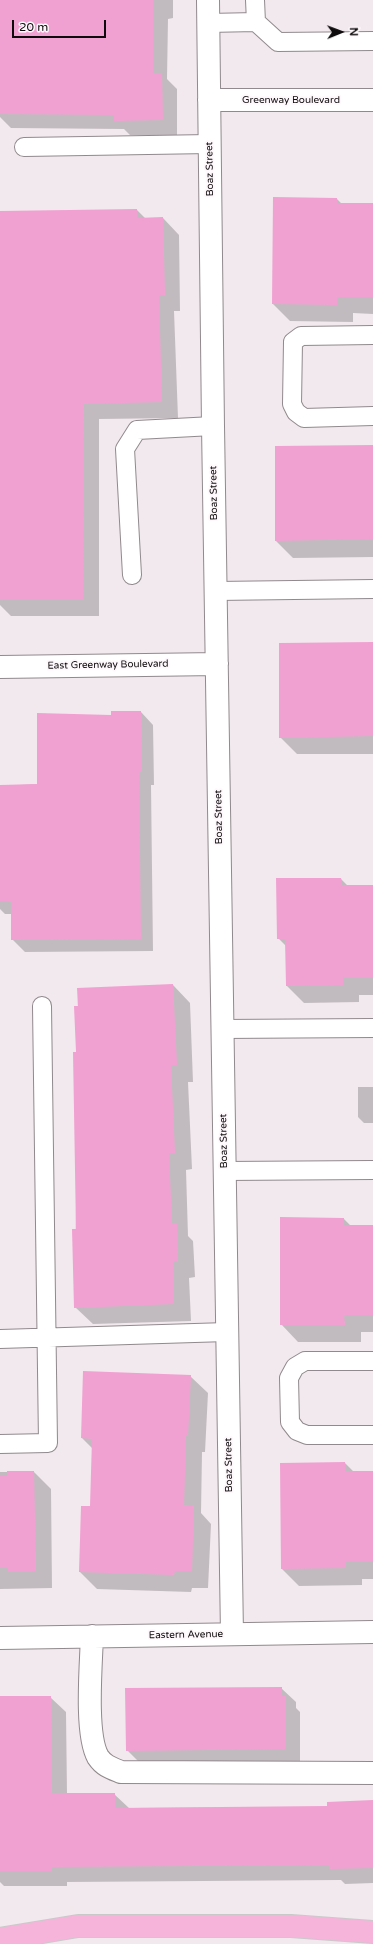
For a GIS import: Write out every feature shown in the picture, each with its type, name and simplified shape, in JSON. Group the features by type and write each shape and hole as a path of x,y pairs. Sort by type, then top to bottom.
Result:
{"highway":[{"path":"0,1939 78,1926 291,1926 373,1932"}],"street":[{"name":"Boaz Street","path":"208,0 212,426 216,591 232,1634"},
{"name":"Greenway Boulevard","path":"209,100 373,100"},
{"name":"East Greenway Boulevard","path":"0,667 217,664"},
{"name":"Eastern Avenue","path":"0,1638 373,1632"},
{"path":"92,1636 90,1735 98,1756 106,1767 121,1772 373,1773"}],"lane":[{"path":"255,0 256,22"},
{"path":"208,23 256,22 278,42 373,41"},
{"path":"24,147 210,144"},
{"path":"373,335 301,336 293,342 292,404 296,412 304,418 373,416"},
{"path":"132,575 125,449 137,430 212,426"},
{"path":"216,591 373,589"},
{"path":"0,1444 48,1443 48,1337 42,1006"},
{"path":"222,1029 373,1028"},
{"path":"224,1171 373,1170"},
{"path":"0,1339 227,1332"},
{"path":"373,1361 305,1361 296,1368 289,1378 290,1422 297,1431 307,1435 373,1435"}],"building":[{"path":"0,0 153,0 153,73 162,73 163,120 114,121 114,115 0,114"},
{"path":"273,197 337,198 337,203 373,203 373,297 337,297 337,305 272,304"},
{"path":"137,209 137,218 163,217 165,295 159,295 162,402 84,404 83,600 0,600 0,211"},
{"path":"373,445 373,539 275,541 275,446"},
{"path":"373,642 373,736 279,738 279,643"},
{"path":"111,711 141,711 142,772 139,772 141,939 11,940 11,901 0,901 0,785 37,784 37,713 111,715"},
{"path":"276,878 341,878 342,885 373,885 373,978 343,978 343,985 286,986 285,939 277,939"},
{"path":"173,984 177,1065 171,1065 175,1153 169,1153 172,1223 177,1223 178,1261 173,1261 174,1304 74,1308 72,1229 76,1229 73,1052 76,1052 74,1006 78,1006 77,988"},
{"path":"280,1217 344,1218 344,1225 373,1225 373,1315 344,1315 345,1325 280,1325"},
{"path":"83,1371 191,1375 188,1436 186,1436 184,1505 194,1506 192,1571 175,1571 174,1575 79,1572 81,1506 90,1506 92,1439 81,1438"},
{"path":"345,1462 345,1471 373,1471 373,1562 346,1562 346,1568 281,1569 280,1463"},
{"path":"7,1471 34,1471 36,1571 8,1572 8,1568 0,1568 0,1476 7,1476"},
{"path":"282,1687 282,1696 286,1696 286,1749 126,1751 125,1688"},
{"path":"0,1696 51,1696 52,1793 115,1793 115,1808 327,1806 327,1802 373,1800 373,1868 329,1869 329,1865 52,1867 52,1871 0,1871"}]}
